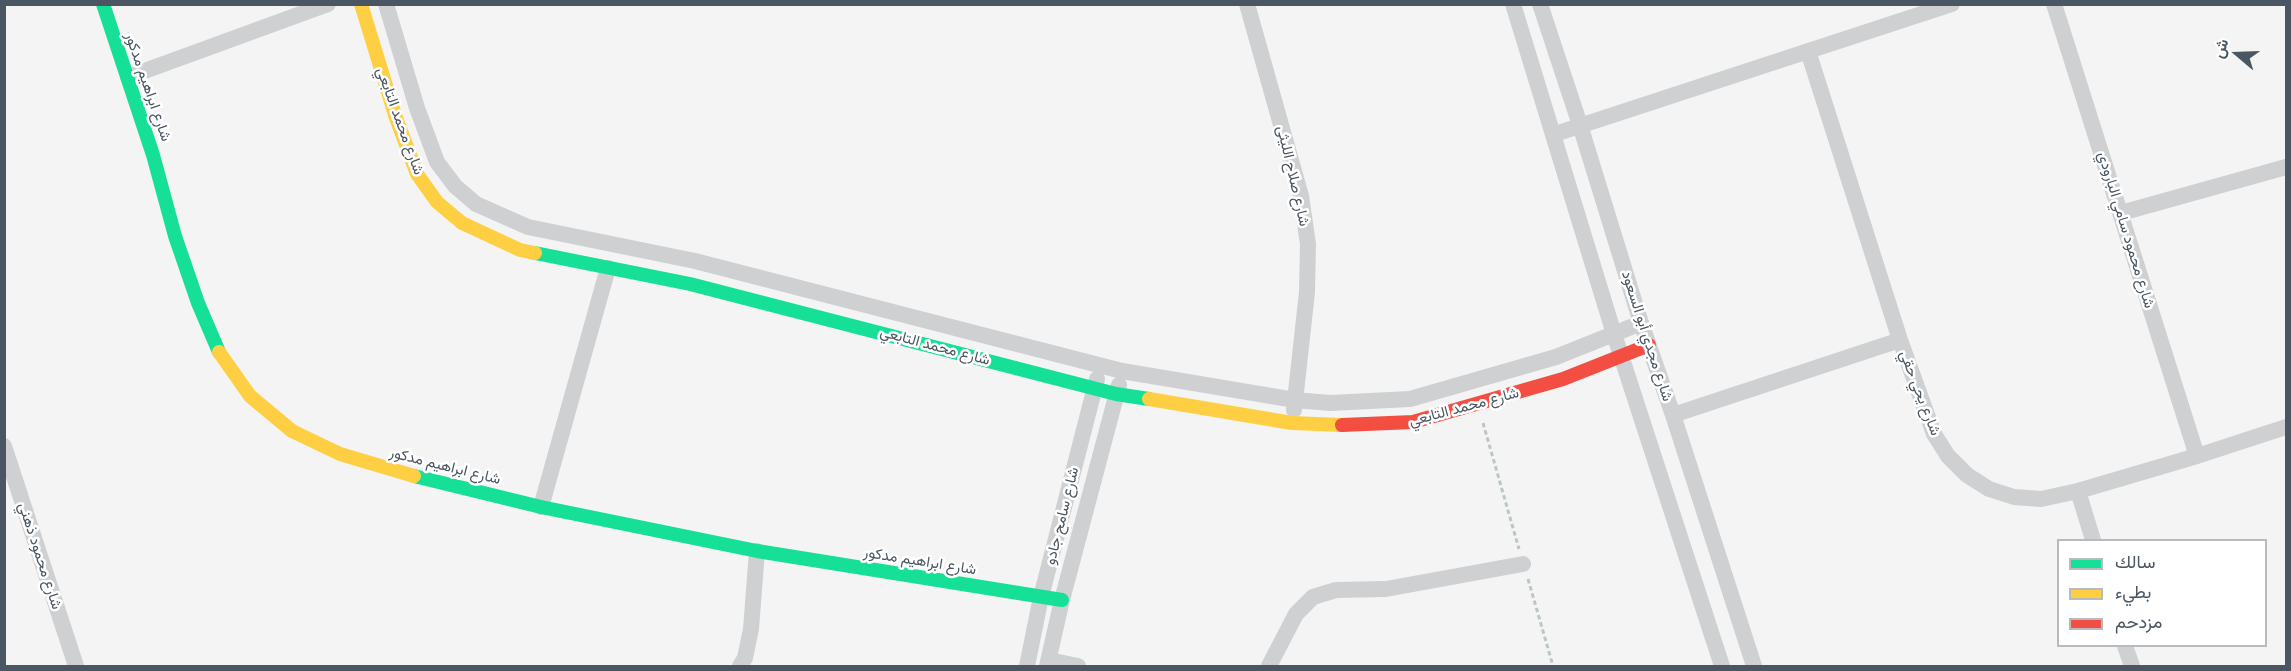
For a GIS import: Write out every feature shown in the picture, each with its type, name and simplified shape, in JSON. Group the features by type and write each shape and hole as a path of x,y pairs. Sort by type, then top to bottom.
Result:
{"street":[{"name":"شارع ابراهيم مدكور","path":"103,4 153,155 198,303 219,352 250,396 292,430 340,454 398,472 541,507 757,551 1062,600"},
{"path":"128,77 328,4"},
{"name":"شارع محمد التابعي","path":"361,4 395,115 417,174 437,202 462,223 520,250 690,284 1116,394 1292,423 1329,426 1413,422 1563,379 1648,345"},
{"name":"شارع محمد التابعي","path":"386,4 417,108 437,162 455,186 476,204 528,227 694,261 1122,371 1295,400 1330,403 1410,399 1556,357 1641,323"},
{"name":"شارع صلاح الليثى","path":"1247,4 1301,196 1308,244 1307,292 1292,423"},
{"name":"شارع مجدي أبو السعود","path":"1514,4 1614,334 1722,666"},
{"name":"شارع مجدي أبو السعود","path":"1540,4 1648,345 1754,666"},
{"path":"1555,134 1952,4"},
{"name":"شارع محمود سامي البارودي","path":"2054,4 2196,456"},
{"name":"شارع يحي حقي","path":"1808,51 1900,340 1934,434 1948,456 1967,475 1989,489 2014,497 2041,499 2078,491 2286,427"},
{"path":"2121,213 2286,167"},
{"path":"690,284 694,261"},
{"path":"541,507 608,268"},
{"path":"1673,415 1900,340"},
{"name":"شارع سامح جادو","path":"1027,666 1041,597 1101,366"},
{"name":"شارع سامح جادو","path":"1048,663 1062,600 1122,371"},
{"name":"شارع محمود ذهني","path":"4,446 76,666"},
{"path":"2078,491 2093,539"},
{"path":"740,666 745,658 751,629 757,551"},
{"path":"1269,666 1296,614 1313,597 1336,590 1386,589 1523,564"},
{"path":"2126,647 2132,666"},
{"path":"1048,663 1078,666"}],"path":[{"path":"1478,405 1553,666"}],"traffic: fast":[{"path":"103,4 153,155 175,236 198,303 219,352"},
{"path":"535,253 690,284 1116,394 1149,399"},
{"path":"414,476 541,507 757,551 1062,600"}],"traffic: slow":[{"path":"361,4 395,115 417,174 437,202 462,223 520,250 535,253"},
{"path":"219,352 250,396 292,431 340,454 414,476"},
{"path":"1149,399 1292,423 1342,425"}],"traffic: jam":[{"path":"1342,425 1413,422 1563,379 1649,345"}]}
